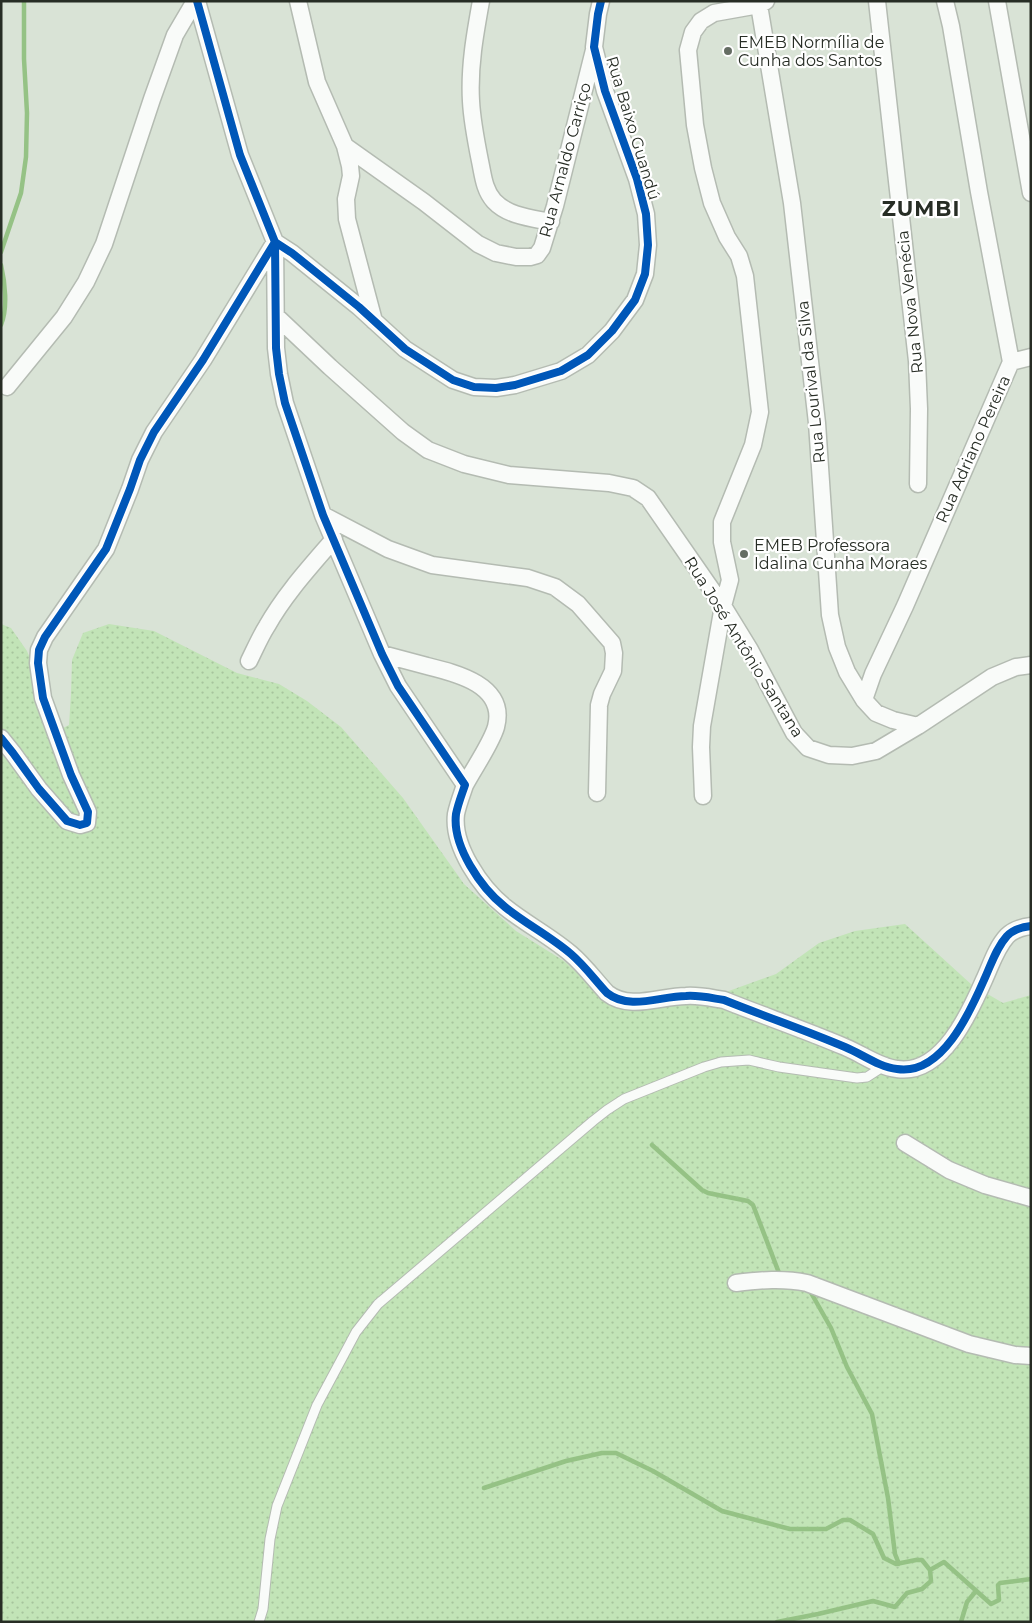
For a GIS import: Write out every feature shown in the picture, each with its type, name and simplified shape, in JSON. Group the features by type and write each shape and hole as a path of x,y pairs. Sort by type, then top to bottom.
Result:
{"street":[{"path":"196,1 240,155 275,242 276,348 285,403 322,515 334,539 382,654 398,686 465,784"},
{"path":"7,387 64,317 86,282 104,244 175,35 196,1"},
{"path":"298,1 317,82 345,146 351,170 346,199 347,219 374,322"},
{"path":"480,1 471,69 471,101 475,134 485,184 492,200 502,208 516,215 550,222"},
{"name":"Rua Baixo Guandú","path":"275,242 359,308 405,349 453,380 474,387 496,388 515,385 561,371 588,355 612,331 635,300 644,274 648,245 646,214 636,179 605,91 594,47 601,1"},
{"name":"Rua Nova Venécia","path":"878,1 918,361 920,409 918,484"},
{"path":"944,1 951,26 979,192 1011,362 1031,357"},
{"path":"997,1 1031,193"},
{"path":"703,796 702,726 723,606 730,580 722,542 722,522 753,445 760,412 745,276 739,256 727,237 712,203 703,168 695,125 688,50 693,32 701,21 714,13 763,3"},
{"name":"Rua Lourival da Silva","path":"763,3 792,203 817,423 830,615 837,647 847,672 864,700 876,713 918,726"},
{"name":"Rua Arnaldo Carriço","path":"345,146 424,202 478,244 496,253 516,258 530,258 537,255 542,248 550,222 564,175 594,47"},
{"path":"1,738 39,789 67,822 80,826 87,823 88,812 71,775 43,698 38,663 39,650 45,637 106,549 140,460 154,432 203,360 275,242"},
{"name":"Rua José Antônio Santana","path":"276,316 389,420 428,450 464,464 509,475 609,482 633,488 648,498 723,606 750,650 794,733 808,748 829,755 852,756 876,751 918,726 992,677 1016,667 1031,665"},
{"name":"Rua Adriano Pereira","path":"864,700 876,667 906,606 1011,362"},
{"path":"322,515 409,558 432,565 528,578 555,587 578,604 612,643 614,653 613,671 599,705 597,793"},
{"path":"249,661 280,605 296,583 334,539"},
{"path":"382,654 466,677 480,684 490,694 495,704 496,726 465,784 456,814 457,836 463,853 484,884 504,906 571,954 607,994 614,999 634,1002 685,996 703,996 724,1000 846,1048 884,1066 899,1070 915,1068 932,1061 946,1047 963,1024 999,946 1014,930 1031,926"},
{"path":"905,1143 949,1170 985,1185 1031,1198"},
{"path":"736,1283 774,1279 790,1279 807,1283 969,1344 1016,1355 1031,1356"}],"lane":[{"path":"259,1622 263,1609 270,1539 277,1506 286,1481 326,1389 356,1332 378,1304 593,1121 624,1099 721,1062 749,1060 779,1067 857,1078 867,1077 884,1066"}],"green space":[{"path":"1,624 11,628 27,651 59,730 69,725 72,660 83,633 109,624 154,631 237,673 279,684 307,701 341,727 403,798 464,884 516,931 564,961 613,1006 685,992 726,992 776,974 819,943 855,931 905,924 972,985 1003,1003 1031,995 1031,1622 1,1622"}],"waterway":[{"path":"1,252 21,193 26,157 27,113 24,59 24,1"},
{"path":"1,265 5,287 5,311 1,325"},
{"path":"652,1145 702,1190 708,1193 748,1201 753,1205 779,1273"},
{"path":"810,1291 831,1328 847,1367 872,1414 888,1498 895,1554 899,1564"},
{"path":"484,1488 566,1461 602,1453 616,1453 653,1471 722,1511 790,1529 826,1529 843,1520 850,1520 873,1534 884,1558 896,1564 922,1560 930,1570 931,1581 922,1589 907,1593 895,1607 873,1601 777,1622"},
{"path":"930,1570 944,1562 991,1604 999,1600 998,1585 1000,1583 1031,1579"},
{"path":"961,1622 967,1602 976,1591"}],"cycle path":[{"path":"197,1 240,155 275,242 276,348 285,403 323,515 382,654 398,686 465,785 456,814 459,839 463,852 478,878 496,899 571,954 607,993 616,998 635,1002 691,996 724,1000 830,1041 884,1066 897,1069 913,1068 928,1063 941,1052 952,1039 971,1008 1003,941 1015,930 1031,926"},
{"path":"1,738 39,789 67,821 80,825 87,823 88,812 71,775 43,698 38,663 39,650 45,637 106,549 140,460 154,432 203,360 275,242 292,253 359,307 405,349 453,380 474,387 496,388 515,385 561,371 588,355 612,331 635,300 645,274 648,245 646,214 637,179 605,91 594,47 601,1"}],"place":[{"name":"EMEB Normília de Cunha dos Santos","path":"728,51"},
{"name":"EMEB Professora Idalina Cunha Moraes","path":"744,554"}],"district":[{"name":"ZUMBI","path":"921,208"}]}
